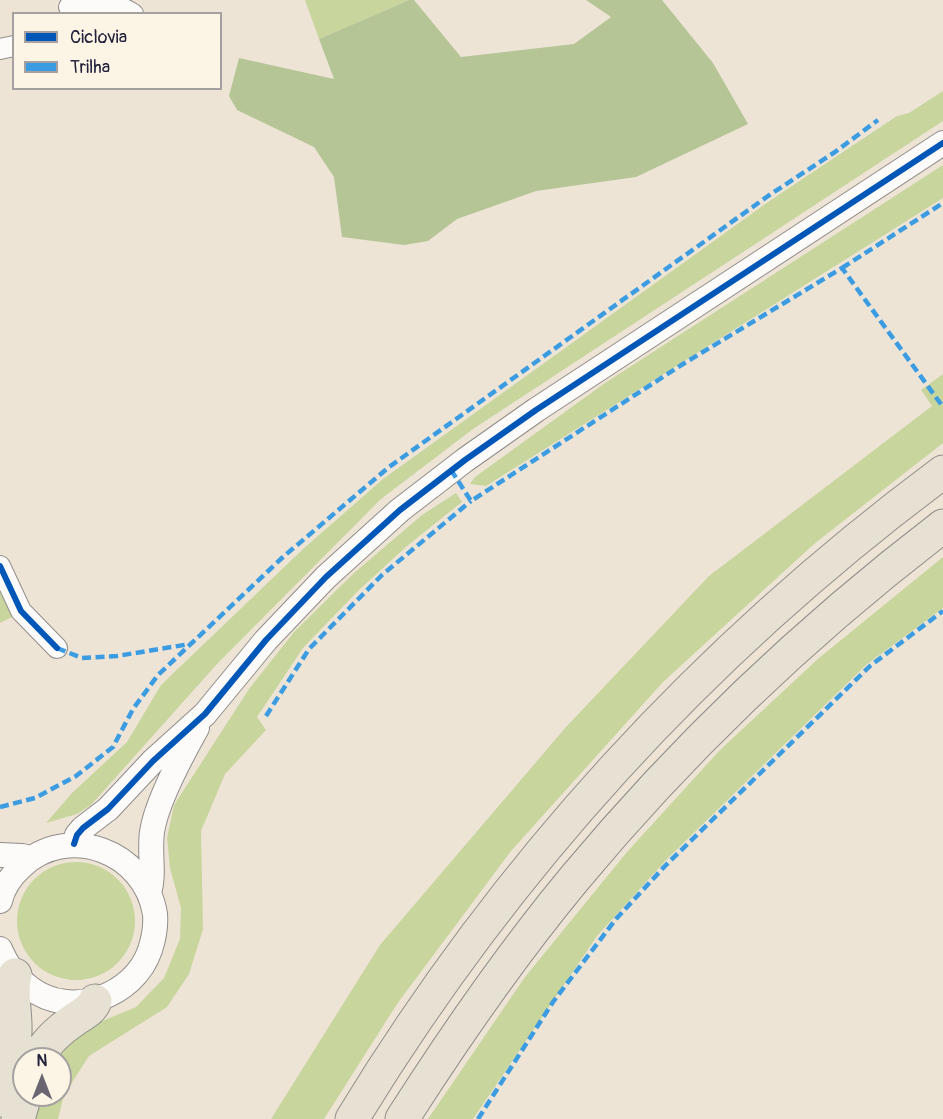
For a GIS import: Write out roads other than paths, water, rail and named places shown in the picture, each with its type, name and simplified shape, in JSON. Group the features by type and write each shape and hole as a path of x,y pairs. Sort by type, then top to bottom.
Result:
{"highway":[{"path":"352,1119 410,1027 488,919 552,839 640,738 728,651 805,581 900,503 943,472"},
{"path":"402,1119 458,1033 520,948 572,881 630,814 719,720 782,660 850,599 943,526"},
{"path":"0,1100 13,1050 15,1031 13,989 8,962"},
{"path":"45,1047 75,1018 87,1012 95,1001"}],"street":[{"path":"66,7 107,3 124,7 130,12"},
{"path":"74,844 83,828 108,809 153,761 205,714 266,640 326,577 432,484 536,410 943,143"},
{"path":"0,566 21,612 57,648"},
{"path":"149,893 152,877 151,844 156,816 187,747 205,714"},
{"path":"0,900 13,874 30,858 51,848 74,844 98,847 119,857 136,873 149,893 155,915 154,937 147,959 134,978 116,992 95,1001 73,1003 51,999 31,990 8,962"},
{"path":"0,855 30,858"}]}
